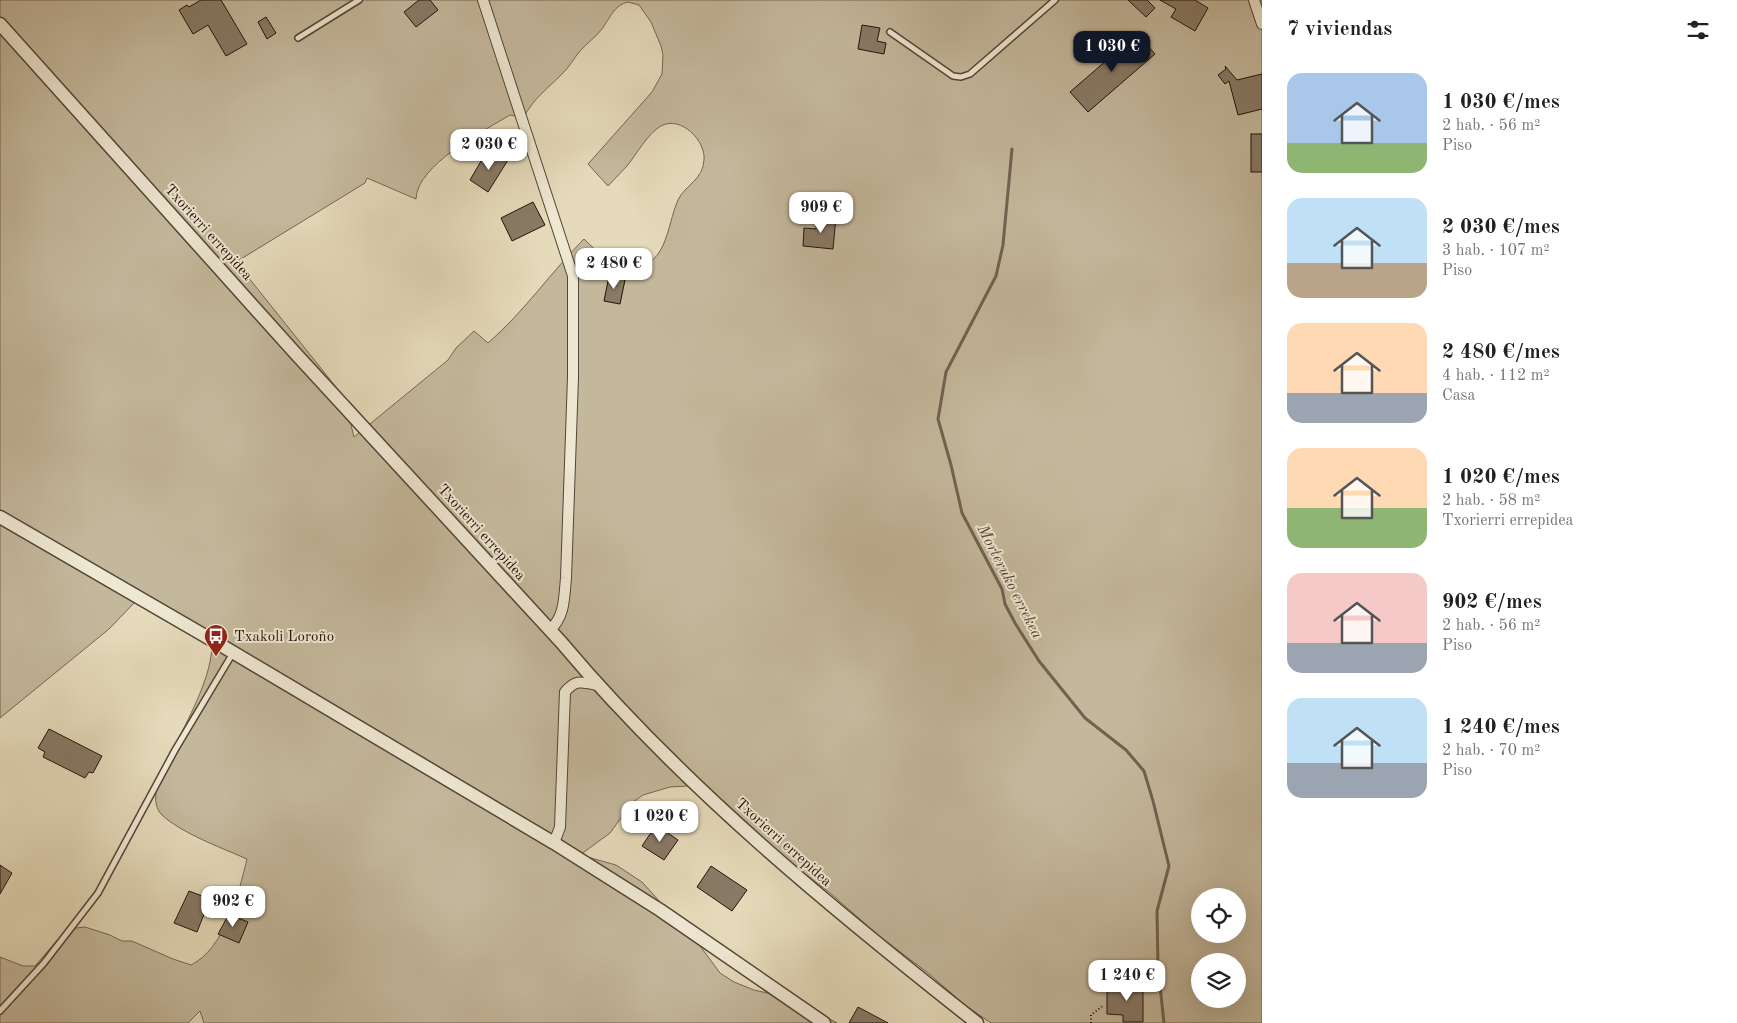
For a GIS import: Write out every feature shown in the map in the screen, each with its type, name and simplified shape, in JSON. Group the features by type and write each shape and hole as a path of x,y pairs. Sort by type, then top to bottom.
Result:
{"street":[{"path":"483,0 573,276 573,377 566,578 564,606 557,623 550,630"},
{"path":"1254,0 1262,24"},
{"name":"Txorierri errepidea","path":"0,24 296,354 550,630 597,685 676,764 802,882 977,1023"},
{"path":"0,517 233,652 554,843 660,910 824,1023"},
{"path":"554,843 560,827 564,692 571,684 579,682 597,685"}],"lane":[{"path":"298,38 358,0"},
{"path":"890,32 953,76 960,76 970,74 1055,0"},
{"path":"0,1011 44,963 98,894 175,750 233,652"}],"path":[{"path":"1091,1023 1091,1015 1104,1005"}],"shaded area":[{"path":"0,0 1262,0 1262,1023 991,1023 965,1005 928,973 878,935 829,892 774,851 706,785 670,787 643,795 632,803 610,833 580,855 616,865 642,882 684,924 720,973 734,982 754,990 780,996 808,1007 837,1023 204,1023 200,1011 188,1023 0,1023 0,957 23,966 35,966 59,938 76,928 85,927 122,941 132,941 191,965 203,957 213,946 228,919 240,888 247,859 202,840 170,822 160,813 156,802 158,785 201,690 210,661 212,647 136,601 109,629 0,718","holes":["628,2 639,5 651,22 661,46 663,55 662,74 652,92 588,164 608,186 627,166 642,144 661,126 676,124 684,127 697,138 704,153 703,167 678,200 663,246 649,262 639,265 625,264 603,255 584,239 514,318 488,343 474,331 456,348 448,360 354,437 351,425 352,407 236,262 365,183 367,178 416,199 419,186 427,174 439,162 468,140 510,115 523,118 536,99 564,72 580,51 600,32 619,6"]}],"building":[{"path":"201,0 221,0 247,44 226,56 208,25 193,34 179,10"},
{"path":"419,0 430,0 438,10 416,27 404,12"},
{"path":"1128,0 1147,0 1155,8 1146,17"},
{"path":"1160,0 1195,0 1208,8 1195,31 1171,17 1176,9"},
{"path":"266,17 276,33 267,39 258,22"},
{"path":"862,25 880,28 877,41 886,43 884,54 858,49"},
{"path":"1137,34 1155,54 1088,112 1070,92"},
{"path":"1225,66 1237,80 1262,74 1262,109 1238,115 1229,81 1225,84 1218,75 1226,69"},
{"path":"1251,134 1262,134 1262,172 1251,172"},
{"path":"494,152 508,160 488,192 470,180 484,156 490,158"},
{"path":"533,202 545,225 512,241 501,218"},
{"path":"817,216 836,217 833,249 803,246 804,228 816,229"},
{"path":"609,276 625,280 620,304 604,301"},
{"path":"49,729 102,756 93,773 89,772 85,778 43,757 45,752 38,748"},
{"path":"656,825 678,840 664,860 642,846"},
{"path":"0,865 12,873 0,894"},
{"path":"711,866 747,890 732,911 697,887"},
{"path":"189,891 210,899 197,932 174,923"},
{"path":"229,914 248,922 239,943 218,934"},
{"path":"1124,983 1143,983 1143,1022 1123,1022 1123,1015 1107,1014 1107,989 1124,989"},
{"path":"858,1007 888,1023 849,1023"}],"waterway":[{"name":"Morteruko errekea","path":"1012,149 1003,245 996,276 946,372 938,419 962,513 1002,589 1005,604 1015,623 1039,661 1085,718 1126,750 1144,771 1169,866 1157,911 1158,967 1164,1023"}],"place":[{"name":"Txakoli Loroño","path":"216,657"}]}
